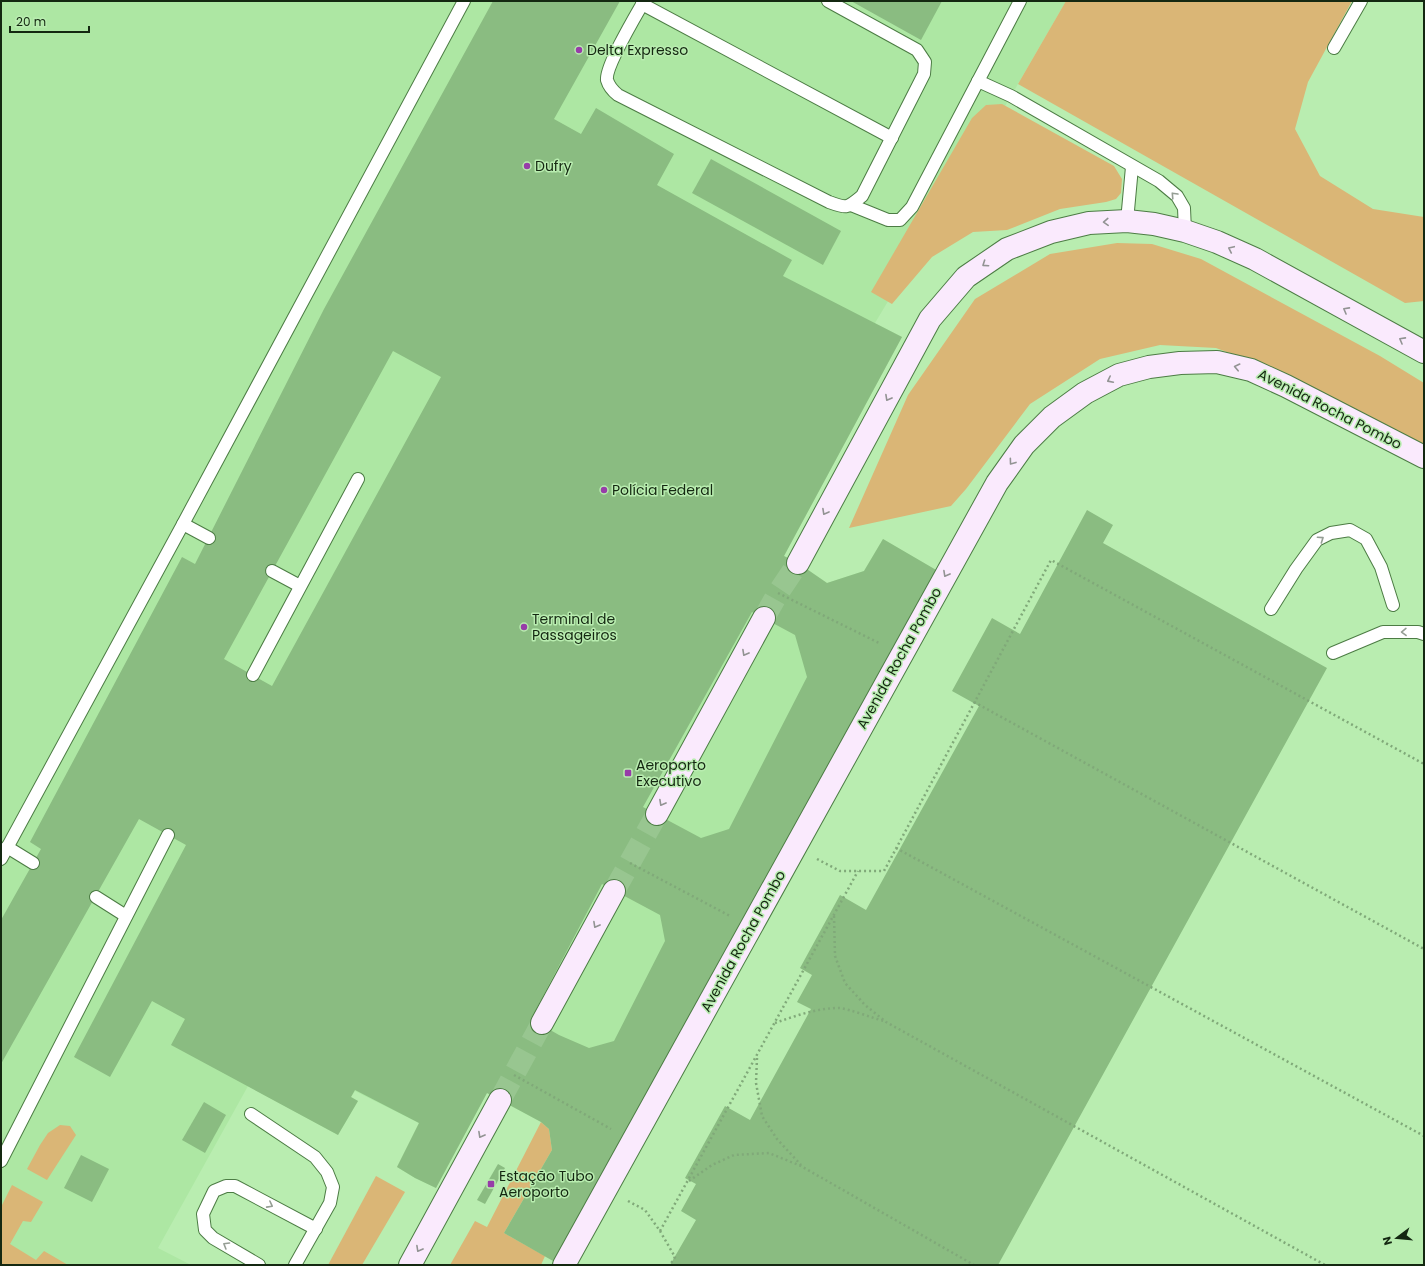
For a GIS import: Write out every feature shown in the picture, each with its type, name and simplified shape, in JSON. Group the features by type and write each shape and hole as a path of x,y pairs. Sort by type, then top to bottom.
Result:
{"main road":[{"path":"798,563 930,319 966,277 1006,250 1051,232 1089,223 1127,221 1154,224 1185,231 1217,242 1255,259 1424,352"},
{"name":"Avenida Rocha Pombo","path":"564,1265 997,483 1024,444 1052,417 1085,393 1119,375 1149,367 1180,363 1217,362 1251,370 1286,386 1424,457"},
{"path":"656,814 764,618"},
{"path":"542,1023 614,891"},
{"path":"410,1265 500,1100"}],"lane":[{"path":"1,859 464,1"},
{"path":"828,1 917,50 925,62 924,74 892,138 862,196 851,205 843,207 829,202 618,95 610,88 607,79 610,66 643,3 892,138"},
{"path":"851,205 888,220 900,220 912,207 1020,1"},
{"path":"1334,48 1361,1"},
{"path":"978,81 1011,96 1159,181 1177,196 1184,208 1185,231"},
{"path":"1127,221 1132,166"},
{"path":"253,675 358,479"},
{"path":"183,524 209,538"},
{"path":"1271,609 1296,569 1317,540 1331,533 1350,530 1366,539 1381,568 1393,606"},
{"path":"272,571 300,586"},
{"path":"1333,653 1383,632 1418,632 1424,634"},
{"path":"1,1160 168,835"},
{"path":"7,847 33,863"},
{"path":"96,897 126,916"},
{"path":"251,1114 315,1157 327,1172 333,1187 330,1204 295,1265"},
{"path":"259,1265 213,1238 204,1230 203,1214 214,1191 226,1186 235,1186 316,1229"}],"path":[{"path":"840,871 884,871 1051,560 1424,764"},
{"path":"778,593 902,654"},
{"path":"974,702 1424,949"},
{"path":"896,848 1424,1136"},
{"path":"630,863 751,926"},
{"path":"660,1231 858,871"},
{"path":"834,916 835,956 845,983 865,1005 886,1022 1326,1265"},
{"path":"775,1023 799,1014 818,1010 840,1008 886,1022"},
{"path":"757,1056 756,1083 762,1116 777,1139 801,1166"},
{"path":"514,1075 633,1141"},
{"path":"688,1182 712,1165 734,1155 769,1153 801,1166 974,1265"},
{"path":"645,1210 660,1231 675,1257 670,1265"}],"shaded area":[{"path":"1,1 1066,1 875,323 902,337 784,556 798,563 827,583 864,571 883,539 943,574 545,1256 504,1233 552,1150 549,1129 541,1122 487,1093 436,1188 397,1167 419,1123 355,1091 351,1097 358,1101 338,1135 248,1086 158,1248 191,1265 1,1265"},
{"path":"1066,1 1352,1 1308,82 1295,129 1320,176 1373,209 1424,217 1424,301 1405,303 1018,84"},
{"path":"1002,104 1114,166 1122,179 1121,193 1116,199 1060,209 1007,230 973,232 932,257 892,304 871,292 972,118 986,105"},
{"path":"1117,243 1152,244 1201,259 1380,356 1424,383 1424,446 1289,375 1216,348 1160,345 1100,359 1030,404 966,489 951,506 849,528 908,395 975,299 1050,254"},
{"path":"541,1122 549,1129 552,1150 504,1233 545,1256 541,1265 450,1265 475,1221 487,1227"},
{"path":"60,1125 70,1126 76,1135 47,1180 27,1169 48,1133"},
{"path":"376,1176 405,1192 362,1265 328,1265"},
{"path":"12,1185 43,1202 31,1222 23,1221 10,1244 36,1260 44,1251 68,1265 1,1265 1,1207"}],"building":[{"name":"Terminal de Passageiros","path":"493,1 620,1 554,119 581,134 596,108 674,154 657,185 792,260 783,276 902,337 784,556 798,563 827,583 864,571 883,539 943,574 560,1265 504,1233 552,1150 549,1129 541,1122 487,1093 436,1188 397,1167 419,1123 355,1090 351,1097 358,1101 338,1135 171,1045 185,1019 152,1001 110,1077 74,1057 186,845 139,819 1,1064 1,920 41,849 30,842 182,557 195,564 324,309","holes":["393,351 441,377 272,686 224,659","752,612 795,635 807,677 729,829 701,838 643,807","602,884 660,915 665,941 614,1041 589,1048 559,1035 531,1019"]},
{"path":"851,1 942,1 921,40"},
{"path":"711,159 841,231 823,265 692,193"},
{"path":"1087,510 1113,525 1103,543 1327,668 998,1265 670,1265 696,1220 681,1211 696,1184 685,1178 725,1106 750,1120 811,1009 797,1002 812,975 800,968 840,895 866,910 979,706 952,691 992,618 1020,634"},
{"path":"204,1102 226,1115 205,1153 182,1140"},
{"path":"81,1155 109,1169 92,1202 64,1188"},
{"name":"Estação Tubo Aeroporto","path":"498,1164 505,1168 485,1204 477,1200"}],"tunnel":[{"path":"764,618 778,593 798,563"},
{"path":"614,891 657,814"},
{"path":"500,1100 542,1023"}],"place":[{"name":"Delta Expresso","path":"579,50"},
{"name":"Dufry","path":"527,166"},
{"name":"Polícia Federal","path":"604,490"},
{"name":"Terminal de Passageiros","path":"524,627"},
{"name":"Aeroporto Executivo","path":"628,773"},
{"name":"Estação Tubo Aeroporto","path":"491,1184"}]}
